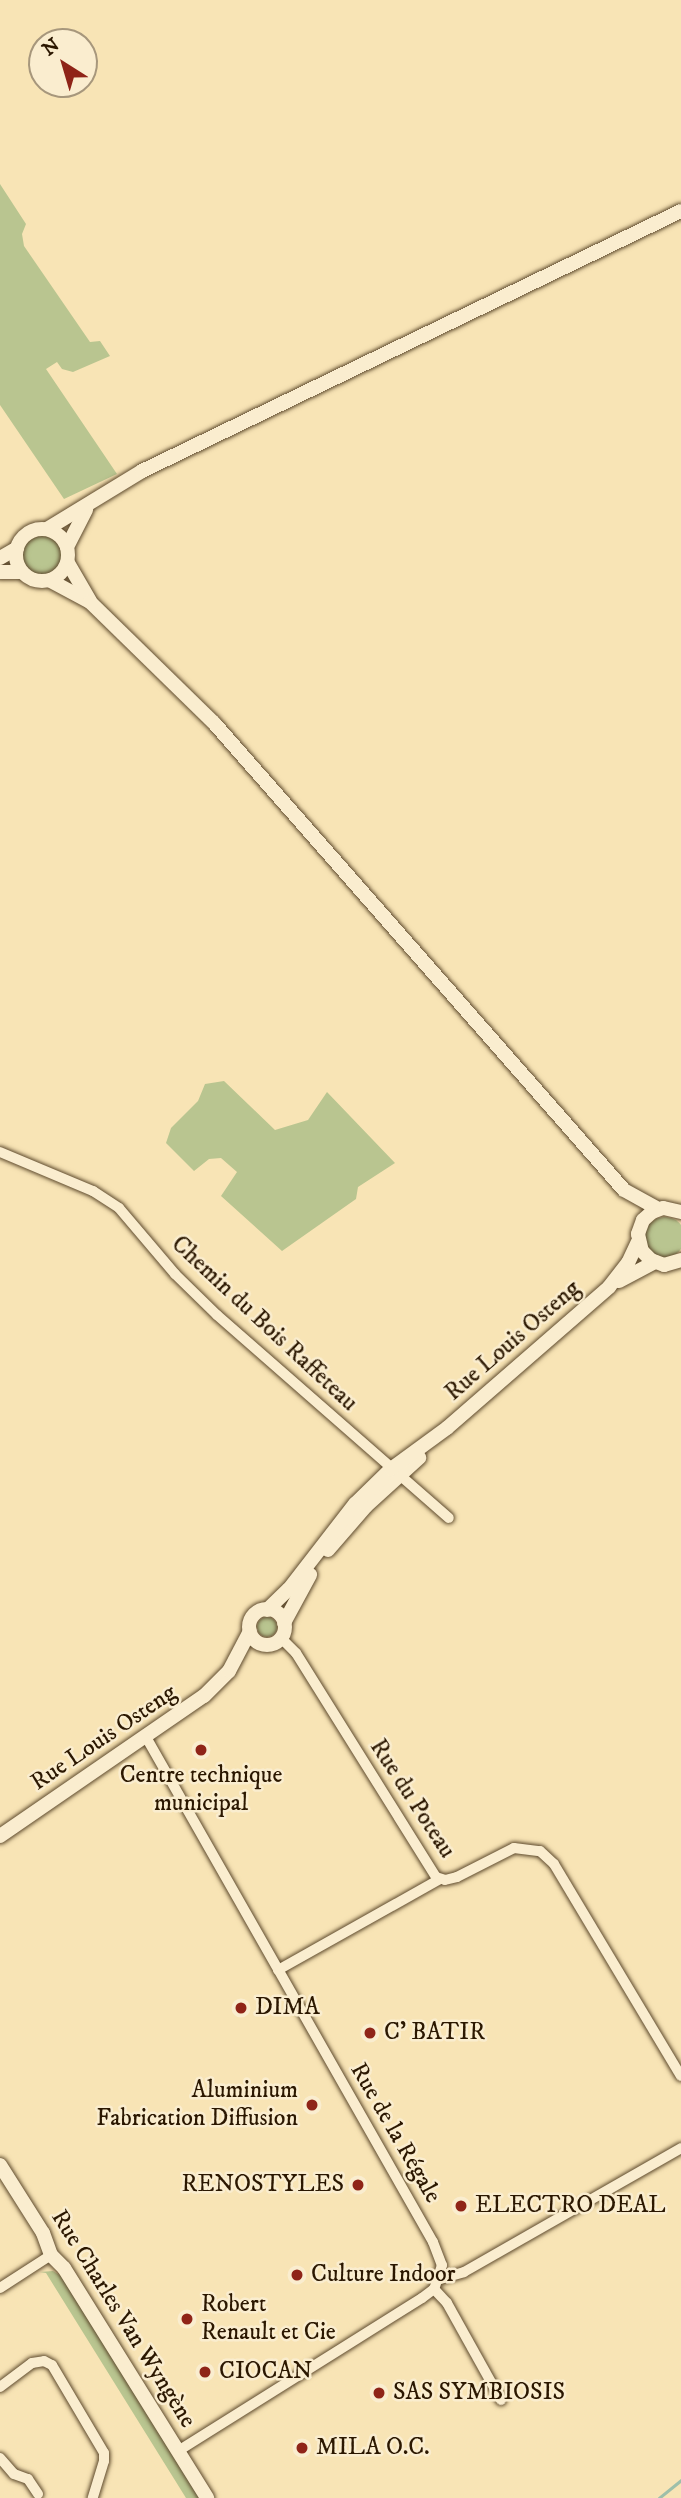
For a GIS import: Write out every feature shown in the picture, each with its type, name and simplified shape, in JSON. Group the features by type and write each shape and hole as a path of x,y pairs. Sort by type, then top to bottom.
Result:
{"street":[{"path":"0,558 17,548 25,535 47,529 136,474 681,211"},
{"path":"67,547 77,524 91,503"},
{"path":"47,529 63,539 67,547 68,563 90,602"},
{"path":"17,548 18,565 22,572 35,581 51,580 64,571 68,563"},
{"path":"0,572 22,572"},
{"path":"51,580 90,602 230,740 624,1190 640,1226"},
{"name":"Chemin du Bois Raffeteau","path":"0,1152 93,1191 119,1208 194,1293 449,1518"},
{"path":"624,1190 657,1209"},
{"path":"681,1212 669,1208 657,1209 647,1215 640,1226 638,1242 644,1254 655,1262 669,1264 681,1260"},
{"name":"Rue Louis Osteng","path":"267,1610 289,1588 340,1520 608,1287 628,1264 638,1242"},
{"name":"Rue Louis Osteng","path":"608,1287 655,1262"},
{"name":"Rue Louis Osteng","path":"284,1623 297,1594 332,1545 396,1472"},
{"path":"267,1610 277,1613 284,1623 281,1638 265,1645 255,1641 250,1631 253,1616 267,1610"},
{"name":"Rue Louis Osteng","path":"229,1671 250,1631"},
{"name":"Rue du Poteau","path":"281,1638 296,1653 430,1870 440,1879 457,1877 514,1848 531,1848 547,1857 629,1984 637,2005 681,2076"},
{"name":"Rue Louis Osteng","path":"0,1836 204,1696 229,1671 265,1645"},
{"name":"Rue de la Régale","path":"146,1737 440,2255 442,2266 437,2284"},
{"path":"278,1970 440,1879"},
{"path":"178,2451 437,2284 464,2272 681,2148"},
{"name":"Rue Charles Van Wyngène","path":"0,2165 43,2233 51,2255 64,2269 207,2498"},
{"path":"1,2286 51,2255"},
{"path":"437,2284 500,2400"},
{"path":"0,2388 32,2363 44,2361 52,2365 104,2453 93,2498"},
{"path":"0,2458 14,2474 28,2479 38,2494"}],"green space":[{"path":"0,184 26,224 22,234 24,246 90,342 100,341 110,356 73,372 62,369 57,362 46,369 117,474 64,499 0,405"},
{"path":"42,536 56,542 62,556 56,570 42,576 28,570 22,556 28,542"},
{"path":"224,1081 275,1130 308,1120 327,1092 395,1163 358,1187 356,1199 282,1251 221,1196 237,1172 221,1158 209,1159 194,1171 166,1143 171,1128 198,1101 205,1084"},
{"path":"665,1217 679,1223 685,1237 679,1251 665,1257 651,1251 645,1237 651,1223"},
{"path":"263,1617 271,1617 277,1627 271,1637 263,1637 257,1631 257,1623"},
{"path":"53,2271 61,2276 199,2498 186,2498 46,2273 40,2272"}],"waterway":[{"path":"659,2498 681,2480"}],"place":[{"name":"Centre technique municipal","path":"201,1750"},
{"name":"DIMA","path":"241,2008"},
{"name":"C' BATIR","path":"370,2033"},
{"name":"Aluminium Fabrication Diffusion","path":"312,2105"},
{"name":"RENOSTYLES","path":"358,2185"},
{"name":"ELECTRO DEAL","path":"461,2206"},
{"name":"Culture Indoor","path":"297,2275"},
{"name":"Robert Renault et Cie","path":"187,2319"},
{"name":"CIOCAN","path":"205,2372"},
{"name":"SAS SYMBIOSIS","path":"379,2393"},
{"name":"MILA O.C.","path":"302,2448"}]}
